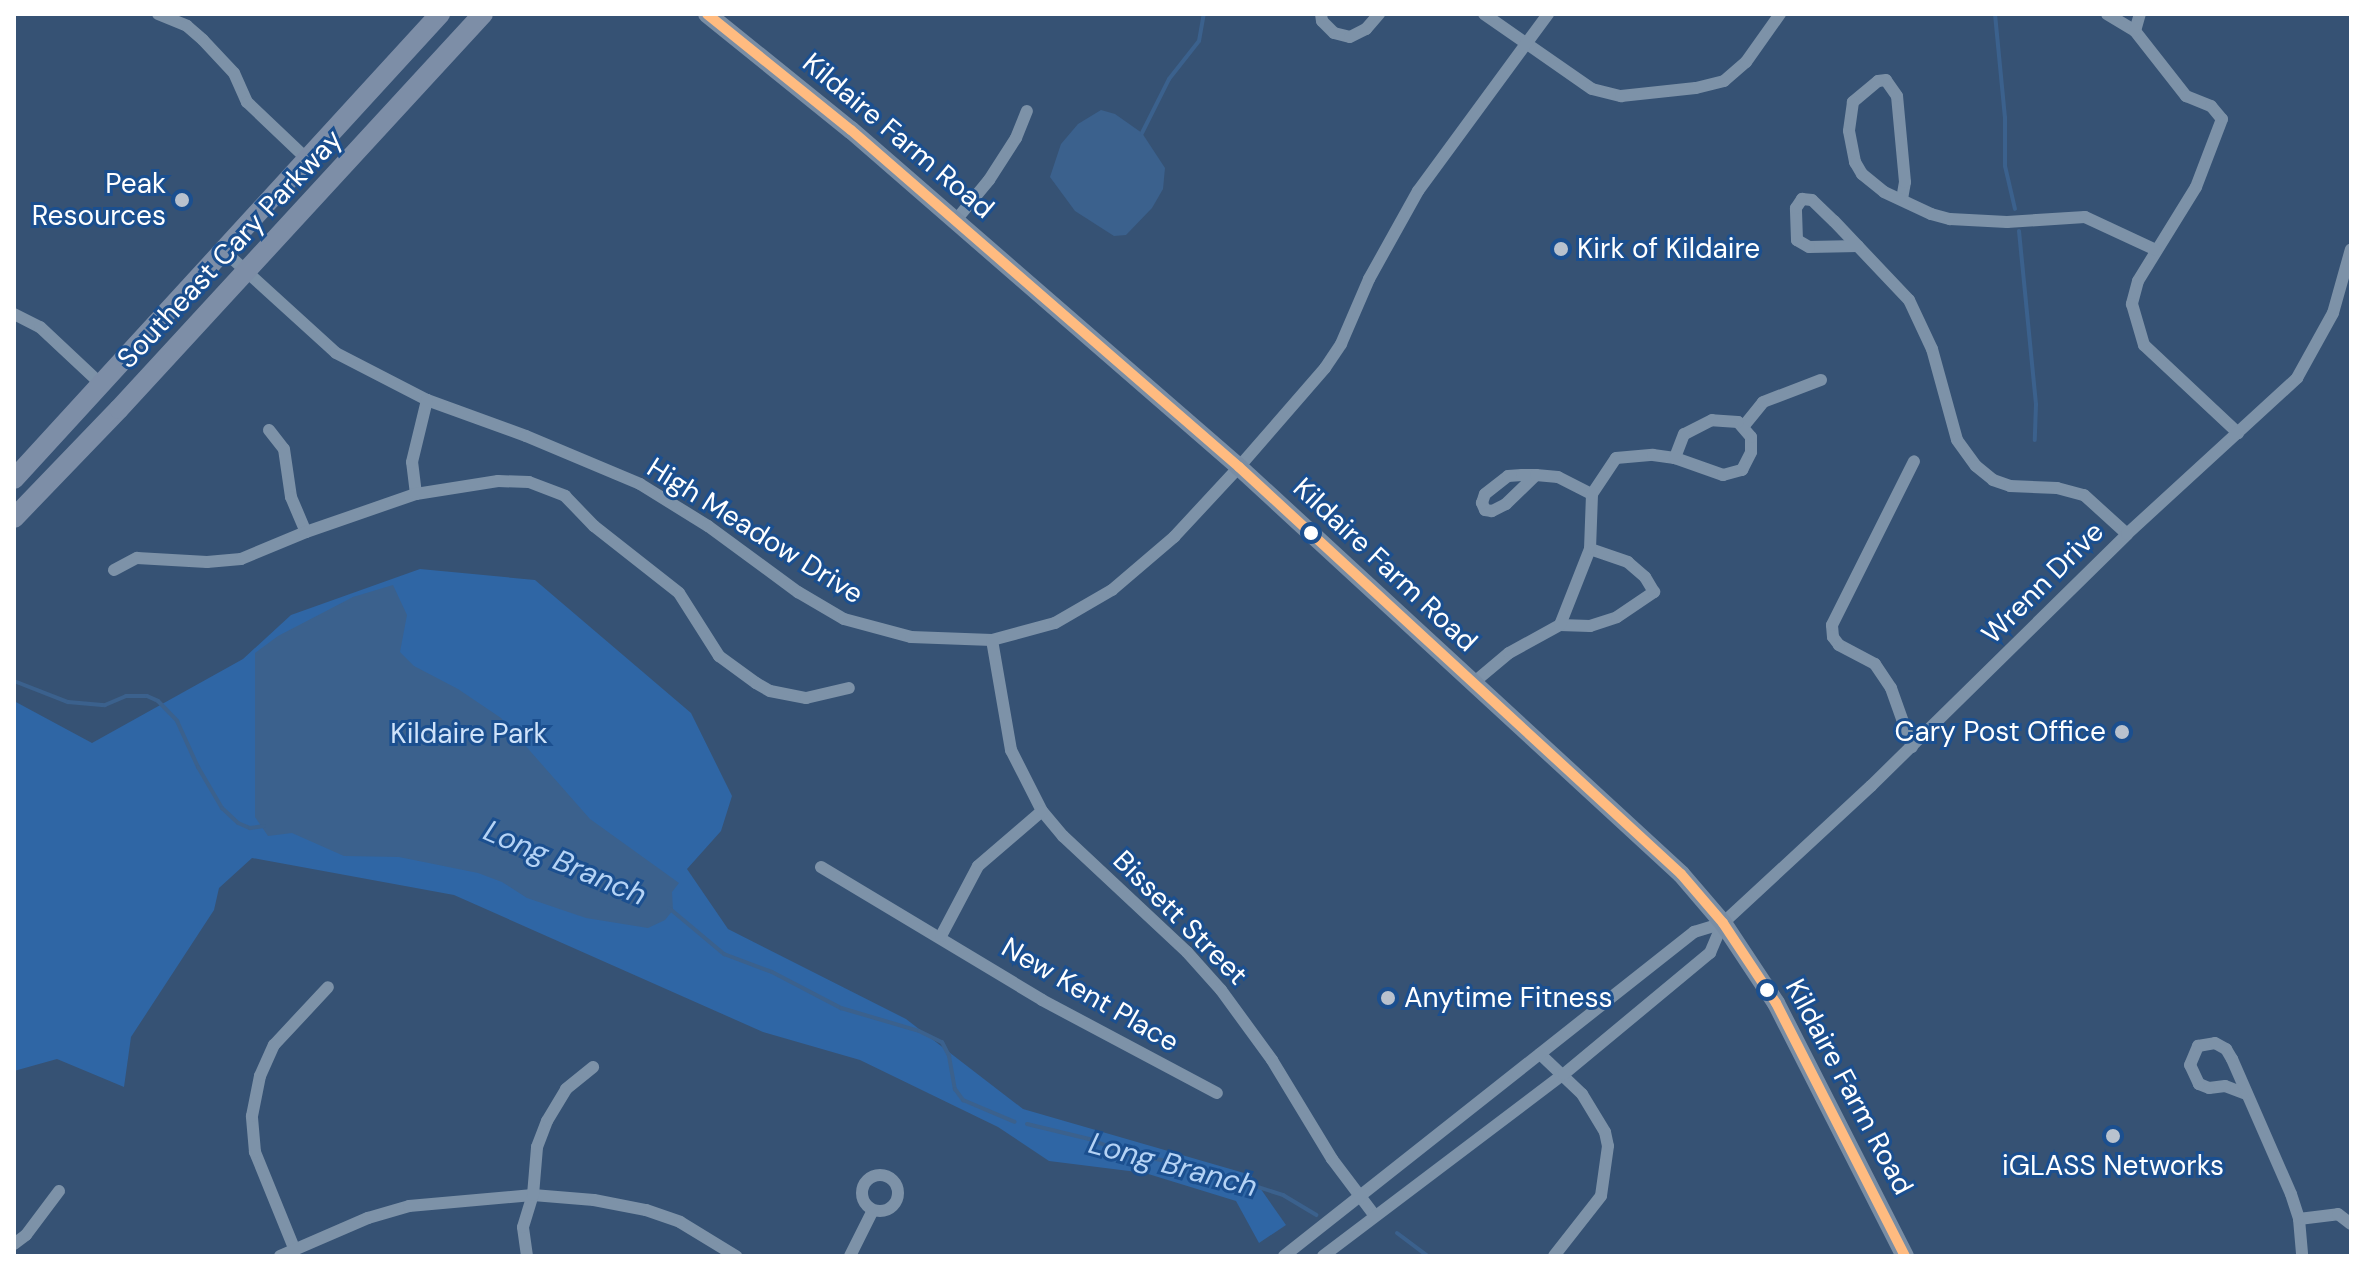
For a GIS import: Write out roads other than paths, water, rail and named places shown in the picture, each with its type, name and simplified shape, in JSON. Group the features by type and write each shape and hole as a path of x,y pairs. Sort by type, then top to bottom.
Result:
{"main road":[{"name":"Southeast Cary Parkway","path":"14,479 440,14"},
{"name":"Southeast Cary Parkway","path":"14,518 483,14"},
{"name":"Kildaire Farm Road","path":"707,14 851,130 1239,467 1472,684 1647,840 1723,923 1776,1003 1905,1256"}],"street":[{"path":"158,14 187,26 203,40 234,73 247,102 308,160"},
{"path":"1321,14 1322,21 1334,33 1350,37 1366,29 1379,14"},
{"path":"1484,14 1592,89 1635,95 1724,81 1746,62 1780,14"},
{"name":"High Meadow Drive","path":"224,251 336,353 427,400 526,436 640,484 708,526 798,592 844,619 911,637 992,640 1055,623 1112,590 1167,545 1239,467 1325,368 1341,344 1369,279 1418,191 1548,14"},
{"path":"2107,14 2135,31 2175,86 2186,96 2211,106 2222,119 2196,187 2134,291 2133,314 2139,336 2156,358 2238,433"},
{"path":"2135,31 2140,14"},
{"path":"1902,199 1905,182 1897,96 1886,80 1867,88 1853,102 1849,131 1855,162 1862,174 1884,192 1931,214 1971,221 2085,217 2156,250"},
{"path":"956,220 1009,149 1027,111"},
{"path":"1858,246 1809,247 1797,240 1796,208 1802,199 1812,200 1858,246 1909,300 1920,319 1964,453 1993,480 2010,486 2057,488 2084,495 2127,534"},
{"name":"Wrenn Drive","path":"1723,923 1912,747 2127,534 2297,378 2318,345 2334,309 2351,249"},
{"path":"14,314 40,327 102,385"},
{"path":"1743,427 1763,402 1821,380"},
{"path":"416,494 412,462 427,400"},
{"path":"1560,625 1590,549 1592,494 1616,458 1653,455 1675,458 1723,475 1742,470 1751,452 1751,437 1738,422 1712,420 1684,434 1675,458"},
{"path":"269,430 284,449 291,497 306,532"},
{"path":"1912,747 1891,688 1875,664 1839,645 1833,637 1832,625 1914,461"},
{"path":"1536,475 1558,477 1592,494"},
{"path":"114,570 137,558 207,562 241,559 306,532 416,494 498,481 542,485 565,496 594,526 679,593 719,656 741,674 770,691 806,698 849,688"},
{"path":"1472,684 1509,653 1560,625 1590,626 1617,617 1654,592 1645,577 1628,562 1590,549"},
{"name":"Bissett Street","path":"992,640 1011,750 1042,811 1063,836 1187,952 1221,990 1248,1025 1359,1197 1375,1216"},
{"path":"941,936 978,866 1042,811"},
{"name":"New Kent Place","path":"821,867 941,936 1042,1000 1217,1093"},
{"path":"1285,1256 1694,932 1723,923"},
{"path":"1323,1256 1564,1074 1710,953 1723,923"},
{"path":"294,1248 255,1152 252,1116 260,1076 274,1045 328,987"},
{"path":"2246,1094 2225,1086 2209,1088 2199,1084 2192,1075 2190,1065 2198,1046 2215,1043 2226,1049 2246,1094 2299,1219 2302,1256"},
{"path":"1540,1054 1564,1074 1593,1110 1605,1132 1609,1157 1601,1196 1554,1256"},
{"path":"527,1256 523,1227 533,1195 537,1147 547,1121 566,1089 593,1067"},
{"path":"14,1244 26,1235 59,1191"},
{"path":"280,1256 368,1218 409,1206 533,1195 594,1200 646,1210 680,1222 736,1256"},
{"path":"850,1256 873,1210"},
{"path":"2299,1219 2338,1214 2351,1224"}],"water":[{"path":"1101,110 1115,114 1142,133 1165,168 1163,189 1152,208 1126,235 1114,236 1075,211 1050,177 1061,144 1078,124"},
{"path":"393,585 407,615 400,652 414,666 458,689 501,718 590,819 679,883 672,892 673,910 665,920 648,928 586,918 527,898 502,882 478,873 399,857 344,856 292,833 268,836 255,817 255,653 278,636 353,597"}],"waterway":[{"path":"1142,133 1169,79 1199,41 1204,14"},
{"path":"1995,14 2005,117 2005,166 2015,209"},
{"path":"2019,231 2036,404 2035,440"},
{"name":"Long Branch","path":"14,681 68,702 105,705 126,696 147,696 158,701 177,721 198,767 222,808 238,823 250,828 264,826"},
{"name":"Long Branch","path":"669,908 724,954 772,972 841,1008 919,1031 942,1042 949,1056 955,1089 963,1100 1015,1122"},
{"name":"Long Branch","path":"1027,1124 1089,1139 1129,1154 1193,1166 1283,1195 1316,1215"},
{"name":"Long Branch","path":"1397,1233 1428,1256"}],"place":[{"name":"Peak Resources","path":"182,200"},
{"name":"Kirk of Kildaire","path":"1561,249"},
{"name":"Cary Post Office","path":"2122,732"},
{"name":"Anytime Fitness","path":"1388,998"},
{"name":"iGLASS Networks","path":"2113,1136"}],"park label":[{"name":"Kildaire Park","path":"469,734"}]}
